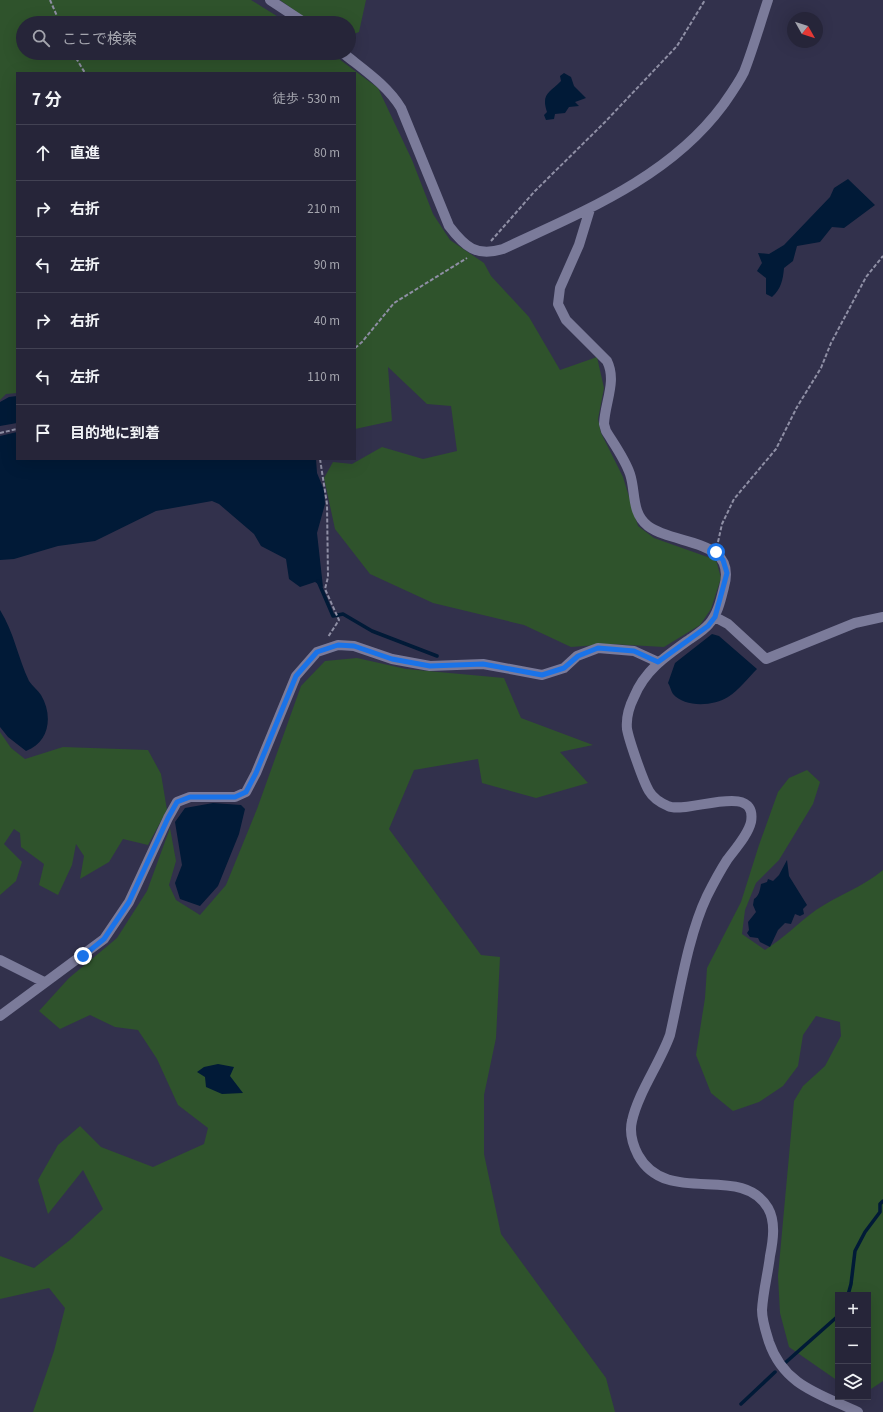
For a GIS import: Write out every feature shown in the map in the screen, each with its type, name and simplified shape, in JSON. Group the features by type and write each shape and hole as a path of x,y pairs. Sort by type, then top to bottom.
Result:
{"street":[{"path":"270,0 294,16"},
{"path":"352,60 380,82 396,99 401,108 444,216 456,236 470,248 483,253 503,250 590,209 662,165 680,152 714,117 744,72 768,0"},
{"path":"590,209 579,245 560,288 558,304 566,320 608,361 612,377 604,424 606,431 630,475 636,512 640,519 656,532 716,552 723,560 727,573 715,617 708,626 658,662 646,674 637,689 628,716 627,729 644,781 650,793 658,800 670,808 682,809 729,800 738,800 746,805 750,812 751,821 746,833 726,862 707,896 695,929 670,1035 637,1105 632,1121 631,1134 634,1148 650,1172 662,1178 674,1182 721,1184 751,1193 762,1200 769,1209 773,1238 762,1310 765,1328 774,1357 784,1371 798,1383 858,1412"},
{"path":"715,617 728,624 766,659 855,623 883,617"},
{"path":"0,1016 104,939 129,902 177,802 190,797 235,797 246,792 256,773 296,676 317,652 338,645 354,646 392,659 430,666 483,664 542,675 564,668 578,656 598,648 634,651 658,662"},
{"path":"0,960 44,982"}],"path":[{"path":"50,0 57,16"},
{"path":"494,238 535,191 605,122 677,46 705,0"},
{"path":"77,60 83,72"},
{"path":"716,552 722,524 734,499 776,449 797,407 821,368 831,343 866,277 883,256"},
{"path":"356,347 394,303 468,257"},
{"path":"0,433 16,429"},
{"path":"317,652 339,620 325,589 328,577 327,504 320,460"}],"green space":[{"path":"0,0 251,0 277,16 16,16 16,60 340,60 378,88 412,160 433,214 450,240 484,263 491,276 529,317 560,370 597,357 604,388 598,419 601,433 623,477 638,526 654,538 716,560 721,578 711,609 700,625 664,647 611,644 571,647 524,625 433,603 370,574 335,529 324,478 333,462 352,464 382,447 423,459 457,451 451,406 427,404 388,367 392,421 356,429 356,72 16,72 16,393 6,394 0,400"},
{"path":"280,0 366,0 359,32 356,33 356,16 302,16"},
{"path":"357,658 406,669 504,678 521,718 593,745 560,752 588,783 536,798 482,783 478,759 414,770 389,829 481,955 500,957 496,1038 484,1095 484,1154 501,1234 606,1378 615,1412 33,1412 54,1351 65,1308 49,1288 0,1299 0,1256 34,1268 70,1240 103,1209 83,1170 48,1214 38,1180 58,1145 80,1126 101,1147 153,1167 204,1144 208,1128 178,1105 157,1059 138,1030 115,1027 90,1015 60,1029 39,1011 69,978 117,938 147,891 170,828 176,861 169,885 176,900 200,915 226,885 257,809 301,686 325,661"},
{"path":"0,732 11,748 25,759 63,747 148,750 161,774 167,810 148,845 123,839 109,862 80,879 84,856 76,844 72,865 58,895 39,885 44,864 21,847 20,833 14,829 4,844 22,862 16,881 0,895"},
{"path":"807,770 820,782 813,804 779,860 756,883 745,910 742,934 765,950 816,910 867,881 883,870 883,1381 871,1389 871,1292 835,1292 835,1379 789,1347 780,1313 778,1276 794,1101 803,1086 825,1066 841,1036 840,1022 816,1016 803,1035 798,1066 783,1086 759,1102 733,1111 711,1093 696,1055 705,998 707,968 741,902 778,792 789,778"}],"water":[{"path":"564,73 571,77 574,86 586,98 575,102 579,106 569,107 565,113 555,114 554,119 546,120 544,115 547,112 545,101 547,94 561,81 560,76"},
{"path":"848,179 875,205 844,228 832,227 820,242 797,246 793,261 784,268 778,291 772,297 766,294 766,278 757,271 762,263 758,253 769,254 784,245 830,197 834,188"},
{"path":"16,396 16,423 0,426 0,402 9,397"},
{"path":"16,432 16,460 316,460 317,473 324,490 325,504 317,533 323,587 315,582 300,587 289,579 286,559 261,546 254,534 219,504 212,501 156,511 95,541 58,546 14,559 0,560 0,436"},
{"path":"0,610 9,627 29,681 41,695 47,711 47,727 44,735 34,747 26,751 8,737 0,727"},
{"path":"712,634 719,636 757,669 736,691 722,700 708,704 700,704 685,702 678,699 673,694 668,683 675,663"},
{"path":"213,803 241,805 245,809 239,834 218,886 200,906 180,899 175,883 182,865 175,822 185,808"},
{"path":"787,860 789,876 807,905 803,909 804,914 800,916 795,914 791,924 785,923 778,930 770,947 760,942 758,938 750,937 747,933 749,930 748,922 756,912 753,905 754,899 760,891 761,884 767,882 768,879 773,881 779,875"},
{"path":"218,1064 234,1067 230,1076 243,1093 222,1094 206,1087 205,1077 197,1072 204,1067"}],"waterway":[{"path":"318,581 333,616 343,614 372,631 437,656"},
{"path":"849,1292 855,1251 865,1232 880,1212 880,1204 883,1201"},
{"path":"785,1363 835,1319"},
{"path":"741,1404 775,1372"}],"route":[{"path":"83,956 104,939 129,902 177,802 190,797 235,797 246,792 256,773 296,676 317,652 338,645 354,646 392,659 430,666 483,664 542,675 564,668 578,656 598,648 634,651 658,662 708,626 715,617 726,582 727,573 723,560 716,552"}]}
